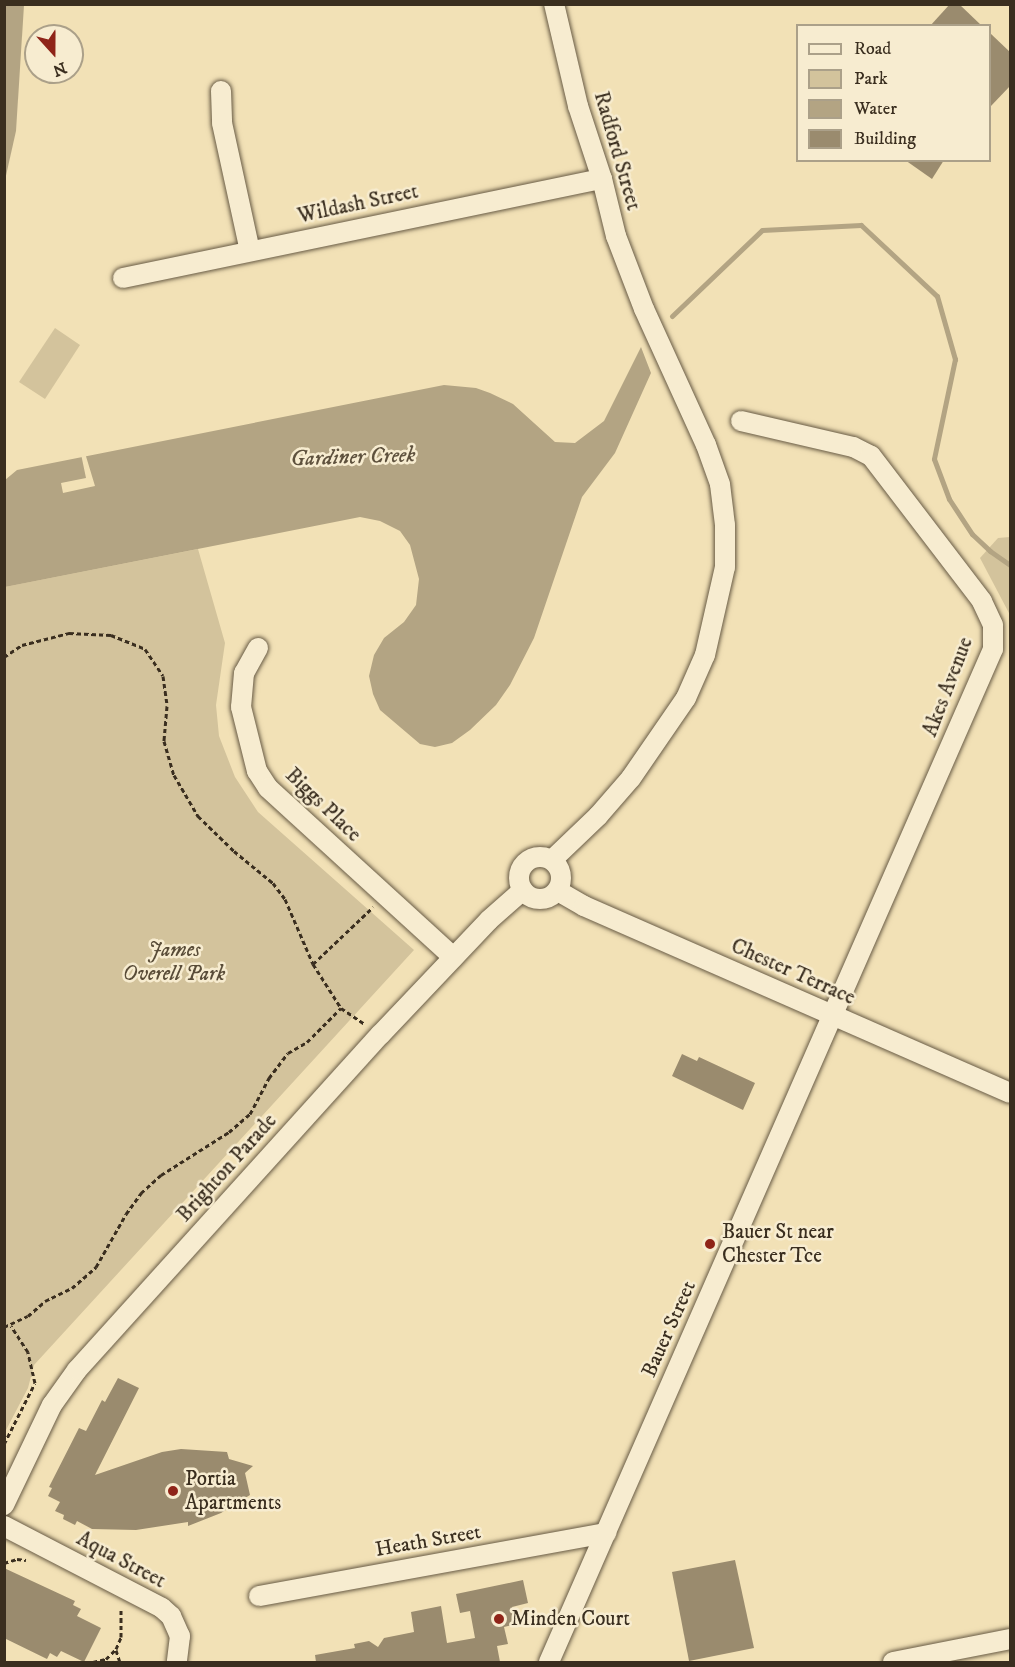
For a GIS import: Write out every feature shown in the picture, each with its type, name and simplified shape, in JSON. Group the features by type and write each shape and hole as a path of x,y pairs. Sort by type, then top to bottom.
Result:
{"street":[{"name":"Radford Street","path":"552,860 598,816 631,778 686,698 705,655 717,614 725,567 725,525 720,484 706,445 644,309 616,236 602,179 578,105 554,4"},
{"path":"221,91 222,123 250,251"},
{"name":"Wildash Street","path":"123,278 602,179"},
{"name":"Akes Avenue","path":"741,421 853,447 871,456 982,601 993,625 993,649 834,1016"},
{"name":"Biggs Place","path":"258,648 244,673 242,706 257,771 268,788 453,957"},
{"path":"538,857 552,860 561,874 558,891 542,900 531,897 523,890 519,876 525,863 538,857"},
{"name":"Brighton Parade","path":"4,1505 52,1406 77,1370 380,1035 489,920 523,890"},
{"name":"Chester Terrace","path":"558,891 584,906 1011,1093"},
{"name":"Bauer Street","path":"549,1662 834,1016"},
{"name":"Aqua Street","path":"4,1526 162,1608 171,1616 180,1635 177,1662"},
{"name":"Heath Street","path":"259,1596 606,1533"},
{"path":"893,1662 1011,1639"}],"path":[{"path":"4,657 22,645 69,633 111,635 145,649 163,676 167,706 164,741 174,775 198,816 234,851 273,883 285,899 314,963 341,1008 380,1035"},
{"path":"314,963 384,896"},
{"path":"4,1327 11,1326 28,1316 45,1301 72,1288 96,1267 126,1214 141,1193 161,1175 229,1132 250,1114 269,1078 288,1053 307,1042 341,1008"},
{"path":"4,1444 35,1383 28,1352 11,1326"},
{"path":"4,1563 17,1559 31,1562"},
{"path":"111,1604 131,1614"},
{"path":"93,1662 106,1659 116,1649 121,1637 121,1609"},
{"path":"116,1649 120,1662"}],"green space":[{"path":"55,328 80,345 45,399 19,382"},
{"path":"1010,537 1010,615 980,558 998,538"},
{"name":"James Overell Park","path":"198,549 225,643 216,705 219,736 235,777 258,812 414,950 34,1365 28,1388 5,1432 5,587"}],"water":[{"path":"5,5 24,5 16,131 5,180"},
{"path":"641,347 651,373 615,453 582,497 534,638 510,685 496,705 470,730 452,743 435,747 420,744 380,710 373,694 369,676 374,655 384,638 404,622 416,605 419,579 410,545 400,531 380,521 360,517 5,587 5,480 17,470 444,385 476,388 490,393 513,404 555,442 575,443 604,421"}],"pier":[{"path":"85,453 95,486 63,493 61,483 86,478 81,454"}],"building":[{"path":"950,4 959,4 980,24 932,24"},
{"path":"991,34 1011,53 1011,85 991,106"},
{"path":"908,162 943,162 932,179"},
{"path":"682,1054 697,1061 699,1057 755,1083 743,1110 672,1076"},
{"name":"Portia Apartments","path":"118,1378 139,1388 95,1475 162,1452 181,1449 227,1452 229,1459 253,1466 245,1473 250,1495 221,1513 188,1526 188,1522 136,1530 92,1529 77,1521 75,1525 63,1519 64,1515 55,1511 60,1502 48,1496 52,1488 49,1487 79,1428 86,1431 102,1400 105,1402"},
{"path":"735,1560 754,1648 689,1661 672,1572"},
{"path":"4,1568 75,1601 73,1605 81,1609 77,1616 101,1628 84,1662 61,1651 57,1657 50,1653 47,1659 4,1638"},
{"path":"523,1580 528,1603 512,1607 516,1624 504,1627 508,1644 497,1646 500,1662 316,1662 315,1655 355,1648 354,1644 369,1641 378,1647 384,1638 414,1632 411,1612 441,1606 447,1643 475,1638 470,1611 460,1613 456,1594"}],"waterway":[{"name":"Gardiner Creek","path":"672,316 762,230 861,225 937,296 955,359 934,459 949,499 972,534 1010,565"}],"place":[{"name":"Bauer St near Chester Tce","path":"710,1244"},
{"name":"Portia Apartments","path":"173,1491"},
{"name":"Minden Court","path":"499,1619"}]}
